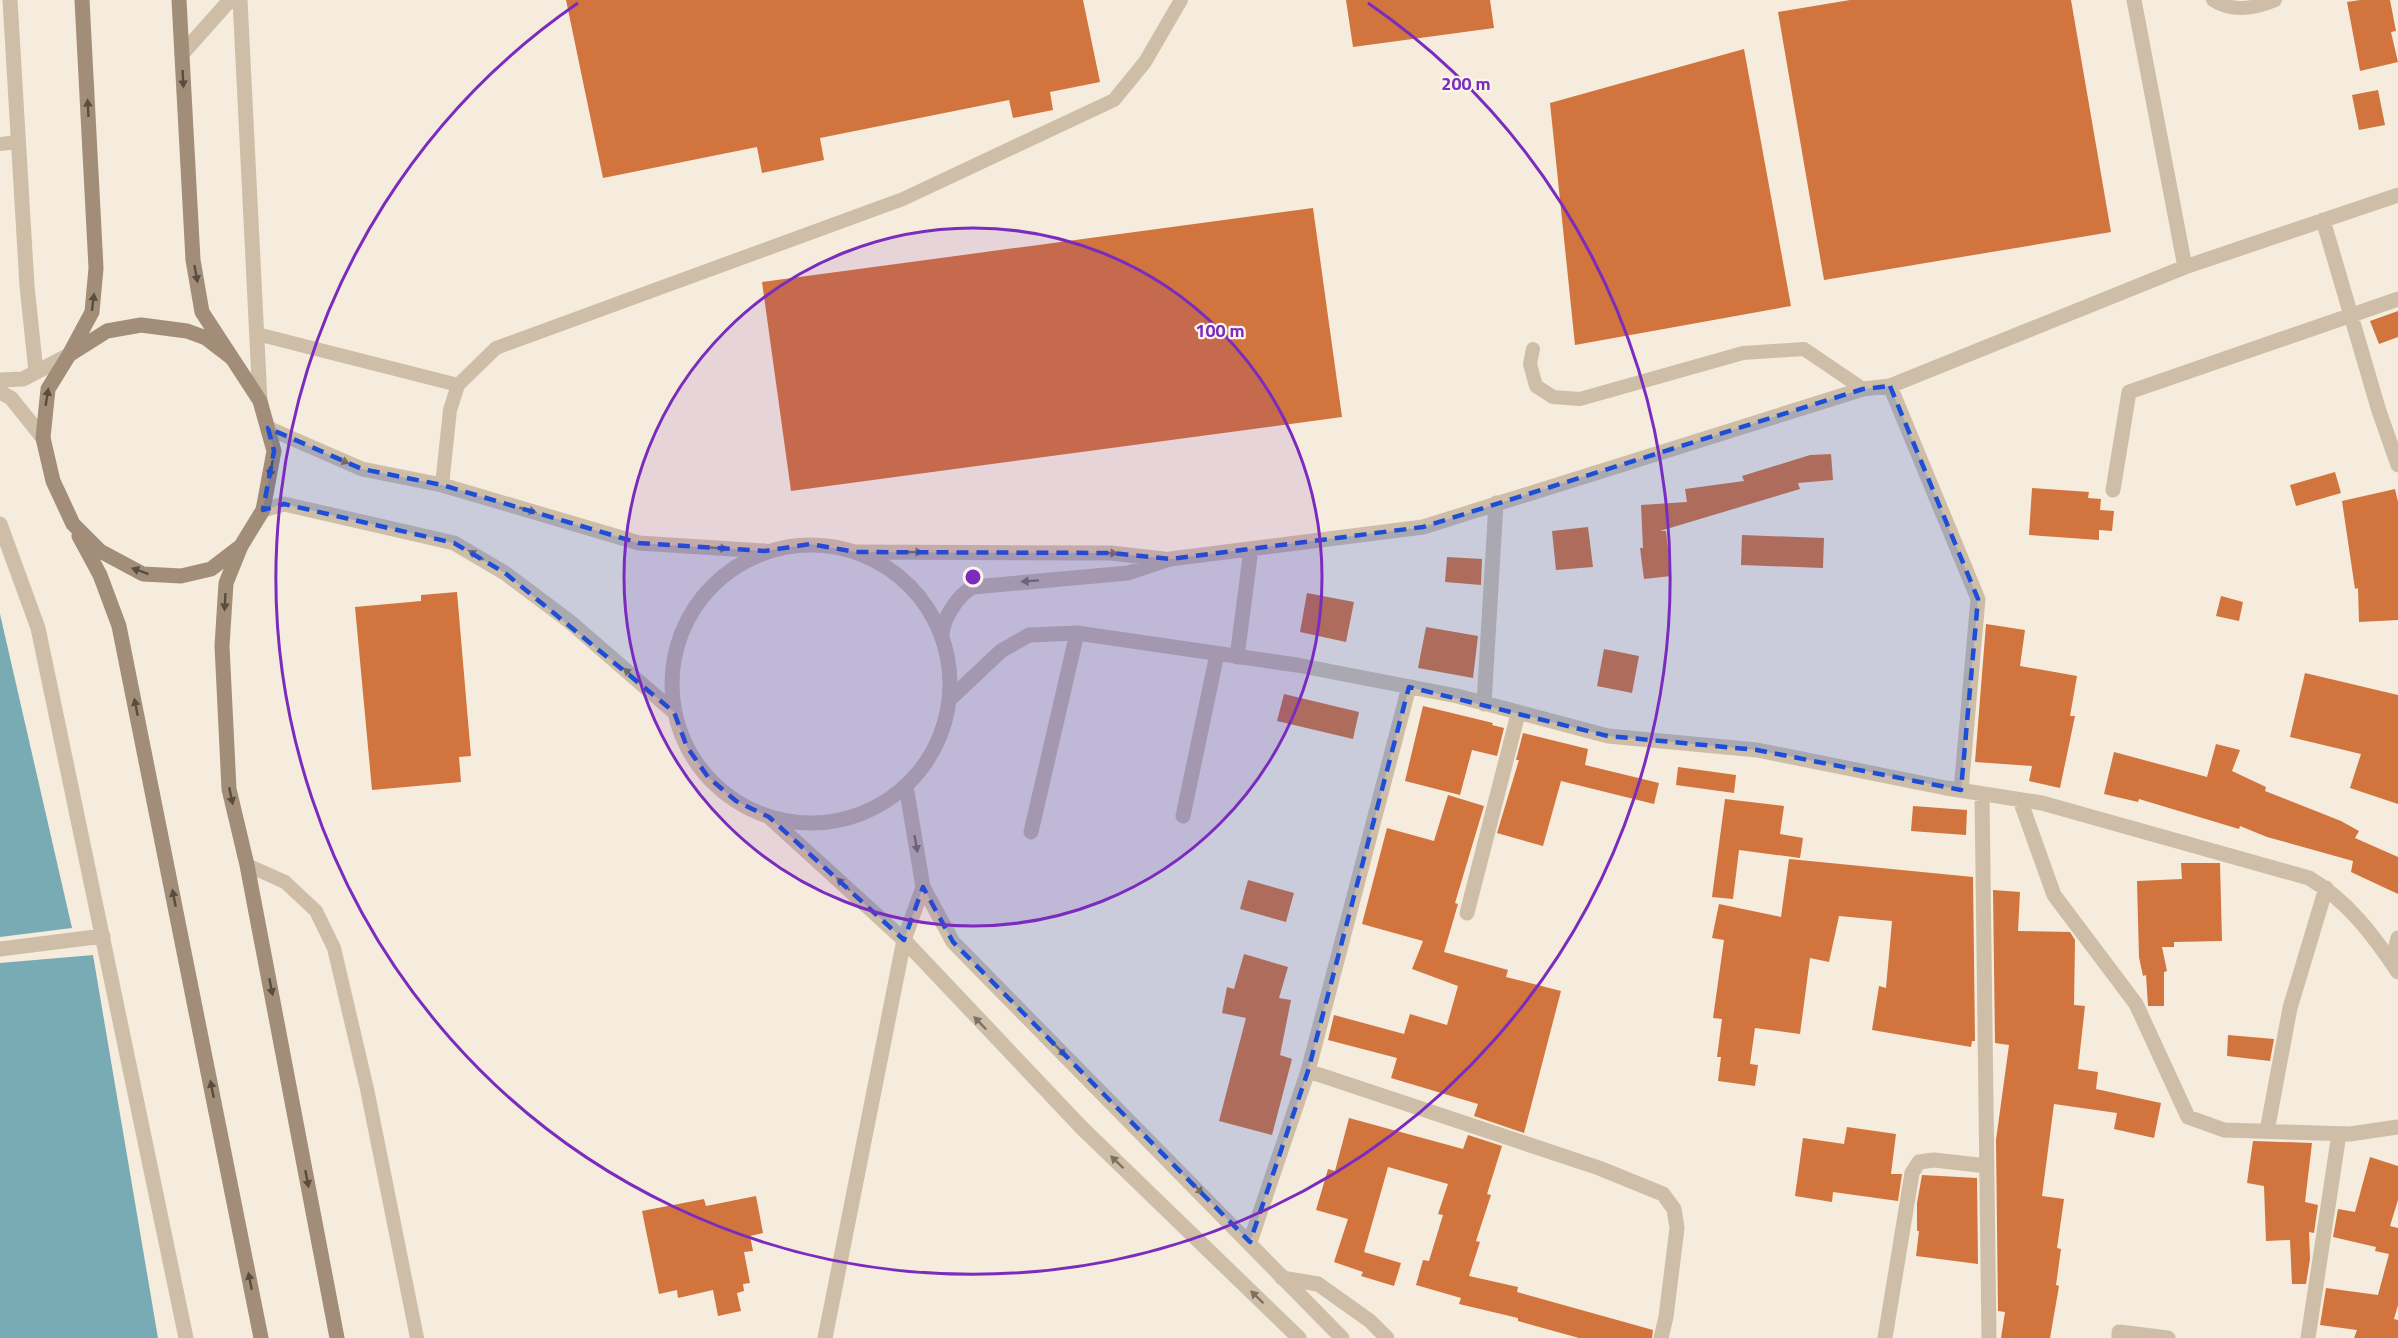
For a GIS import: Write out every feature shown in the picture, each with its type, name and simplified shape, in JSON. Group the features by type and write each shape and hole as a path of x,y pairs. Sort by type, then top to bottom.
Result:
{"main road":[{"path":"82,0 96,268 92,312 48,389 43,438 53,481 100,575 119,626 261,1338"},
{"path":"179,0 195,270 202,312 260,401 274,451 263,510 241,546 226,583 222,646 229,789 248,865 337,1338"},
{"path":"69,355 107,331 141,325 187,331 206,338 232,358"},
{"path":"73,524 100,550 143,574 181,576 211,569 241,546"}],"street":[{"path":"10,0 27,286 36,372"},
{"path":"182,54 230,0"},
{"path":"240,0 260,401"},
{"path":"2134,0 2185,267"},
{"path":"765,552 729,570 700,598 695,606 680,633 672,672 674,712 687,747 708,777 736,801 769,817 805,823 842,820 876,807 906,786 933,751 942,731 950,699 950,666 942,626 958,599 973,587 1128,573 1170,559 1423,528 1496,503 1863,390 1890,386 2185,267 2398,195"},
{"path":"2323,220 2398,465"},
{"path":"2114,490 2129,392 2398,299"},
{"path":"0,380 23,379 69,355"},
{"path":"1890,386 1977,598 1961,790"},
{"path":"0,392 11,399 43,438"},
{"path":"267,429 362,469 442,485 639,543 765,552 810,544 856,552 1111,553 1170,559"},
{"path":"1484,704 1496,503"},
{"path":"263,510 284,504 454,543 505,573 569,621 674,712"},
{"path":"0,524 38,628 186,1338"},
{"path":"1237,657 1251,549"},
{"path":"856,552 892,570 922,599 942,635"},
{"path":"950,699 1002,651 1029,635 1077,633 1297,665 1484,704 1608,736 1757,750 2020,800 2158,834 2309,878 2326,888 2364,923 2395,967"},
{"path":"1031,832 1077,633"},
{"path":"1183,816 1217,654"},
{"path":"1250,1242 1308,1071 1409,687"},
{"path":"1467,914 1518,714"},
{"path":"906,786 923,887 953,942 1342,1338"},
{"path":"1982,794 1989,1338"},
{"path":"2020,800 2054,895 2136,1004 2188,1117 2224,1130 2339,1134 2398,1127"},
{"path":"769,817 904,940 1082,1128 1299,1338"},
{"path":"825,1338 904,940 923,887"},
{"path":"2267,1131 2290,1008 2326,888"},
{"path":"0,949 103,936"},
{"path":"2395,967 2398,938"},
{"path":"1308,1071 1588,1165 1663,1194 1674,1209 1677,1228 1661,1338"},
{"path":"2308,1338 2339,1134"},
{"path":"1885,1338 1912,1173 1919,1162 1934,1160 1987,1166"},
{"path":"1282,1278 1318,1284 1370,1321 1387,1338"},
{"path":"2119,1338 2119,1332 2168,1338"}],"lane":[{"path":"442,485 450,410 458,385 496,348 903,199 1114,100 1145,62 1181,0"},
{"path":"2212,0 2221,5 2241,9 2275,0"},
{"path":"0,144 18,142"},
{"path":"256,334 458,385"},
{"path":"1533,349 1530,364 1536,386 1553,397 1580,399 1743,352 1804,349 1863,390"},
{"path":"248,865 285,882 316,911 333,948 367,1089 417,1338"}],"highlighted area":[{"path":"1890,386 1978,599 1961,790 1757,750 1608,736 1409,687 1308,1071 1250,1242 953,942 923,887 904,940 769,817 736,801 708,777 687,747 674,712 505,573 454,543 284,504 263,510 274,451 268,428 362,469 442,485 639,543 765,551 810,544 856,552 1111,553 1170,559 1423,527 1863,389"}],"water":[{"path":"0,614 72,928 0,937"},
{"path":"93,955 158,1338 0,1338 0,963"}],"building":[{"path":"566,0 1083,0 1100,82 1050,92 1053,110 1013,118 1009,100 820,138 824,160 762,173 757,147 603,178"},
{"path":"1346,0 1490,0 1494,28 1353,47"},
{"path":"1850,0 2071,0 2111,232 1824,280 1778,12"},
{"path":"2390,0 2396,31 2391,32 2398,62 2360,71 2347,2"},
{"path":"1744,49 1791,306 1575,345 1550,103"},
{"path":"2378,90 2385,125 2359,130 2352,95"},
{"path":"1313,208 1342,417 791,491 762,282"},
{"path":"2398,311 2398,337 2379,344 2370,321"},
{"path":"1831,454 1833,480 1798,483 1800,489 1660,531 1666,531 1671,576 1644,579 1640,548 1643,548 1641,505 1687,502 1685,489 1744,481 1742,476 1810,455"},
{"path":"2335,472 2341,493 2296,506 2290,485"},
{"path":"2032,488 2089,492 2088,498 2101,499 2100,510 2114,511 2112,531 2099,530 2099,540 2029,535"},
{"path":"2395,489 2398,502 2398,620 2359,622 2358,588 2355,589 2342,501"},
{"path":"1588,527 1593,567 1556,570 1552,531"},
{"path":"1742,535 1824,538 1823,568 1741,565"},
{"path":"1447,557 1482,559 1481,585 1445,582"},
{"path":"457,592 471,756 459,757 461,782 372,790 355,607 421,601 421,595"},
{"path":"1307,593 1354,602 1346,642 1300,632"},
{"path":"2221,596 2243,602 2239,621 2216,616"},
{"path":"1986,624 2025,630 2020,666 2077,676 2070,716 2075,716 2060,788 2029,781 2032,766 1975,762"},
{"path":"1426,627 1478,636 1473,678 1418,668"},
{"path":"1604,649 1639,656 1632,693 1597,686"},
{"path":"2305,673 2398,695 2398,804 2350,788 2361,754 2290,737"},
{"path":"1284,694 1359,712 1353,739 1277,721"},
{"path":"1423,706 1493,723 1492,725 1504,728 1497,756 1472,750 1460,795 1405,781"},
{"path":"1523,733 1588,749 1585,765 1659,783 1654,804 1561,781 1543,846 1497,833 1519,760 1516,760"},
{"path":"2216,744 2240,750 2232,771 2266,787 2265,791 2341,821 2359,831 2355,838 2398,857 2398,894 2351,872 2353,861 2267,837 2240,826 2239,829 2139,799 2138,802 2104,794 2114,752 2207,777"},
{"path":"1678,767 1736,775 1734,793 1676,785"},
{"path":"1448,795 1484,806 1455,903 1458,904 1444,952 1508,970 1506,977 1561,991 1524,1133 1474,1116 1478,1104 1391,1078 1397,1058 1328,1040 1334,1015 1404,1034 1410,1014 1447,1025 1458,986 1412,969 1423,941 1362,924 1387,828 1434,841"},
{"path":"1725,799 1784,806 1780,834 1803,838 1800,858 1739,850 1733,899 1712,897"},
{"path":"1913,806 1967,810 1966,835 1911,831"},
{"path":"1789,859 1973,877 1975,1041 1972,1041 1971,1047 1872,1030 1879,986 1886,988 1892,921 1839,916 1829,962 1810,958 1800,1034 1755,1028 1750,1064 1758,1065 1755,1086 1718,1081 1721,1057 1717,1057 1722,1019 1713,1018 1724,940 1712,938 1719,904 1781,917"},
{"path":"2181,863 2220,863 2222,941 2174,942 2174,947 2162,947 2167,971 2164,972 2164,1006 2148,1006 2146,975 2143,976 2139,957 2137,881 2182,879"},
{"path":"1248,880 1294,893 1286,922 1240,909"},
{"path":"1993,890 2020,892 2018,931 2070,932 2075,940 2074,1005 2085,1006 2078,1069 2098,1072 2096,1089 2161,1103 2154,1138 2114,1129 2117,1113 2054,1104 2042,1196 2064,1199 2057,1248 2061,1249 2056,1285 2059,1286 2050,1338 2001,1338 2005,1312 1998,1311 1996,1140 2009,1045 1995,1043"},
{"path":"1244,954 1288,967 1279,998 1291,1000 1280,1055 1292,1059 1272,1135 1219,1121 1246,1018 1222,1013 1227,987 1234,989"},
{"path":"2228,1035 2274,1039 2270,1061 2227,1056"},
{"path":"1349,1118 1463,1149 1468,1135 1502,1146 1487,1194 1491,1195 1476,1241 1480,1242 1469,1276 1518,1287 1517,1292 1653,1330 1652,1338 1579,1338 1518,1321 1518,1318 1459,1304 1461,1298 1416,1285 1423,1260 1429,1261 1443,1215 1438,1214 1448,1184 1388,1167 1364,1252 1401,1263 1394,1286 1361,1276 1363,1272 1334,1262 1348,1219 1316,1210 1328,1169 1335,1171"},
{"path":"1847,1127 1896,1134 1891,1174 1902,1174 1898,1201 1833,1192 1832,1202 1795,1196 1803,1138 1844,1144"},
{"path":"2253,1141 2312,1143 2305,1202 2318,1205 2314,1233 2309,1232 2310,1259 2306,1284 2292,1284 2290,1240 2266,1241 2264,1186 2247,1183"},
{"path":"2370,1157 2398,1166 2398,1200 2390,1226 2398,1228 2398,1305 2394,1319 2398,1320 2398,1338 2354,1338 2357,1330 2320,1325 2326,1288 2378,1295 2389,1254 2375,1251 2376,1247 2333,1237 2338,1209 2355,1212"},
{"path":"1922,1175 1977,1178 1978,1264 1916,1256 1919,1231 1917,1231 1917,1203"},
{"path":"756,1196 763,1233 750,1236 753,1251 744,1252 750,1283 743,1284 744,1291 737,1293 741,1311 718,1316 713,1290 678,1298 677,1290 659,1294 642,1211 704,1199 706,1206"}]}
